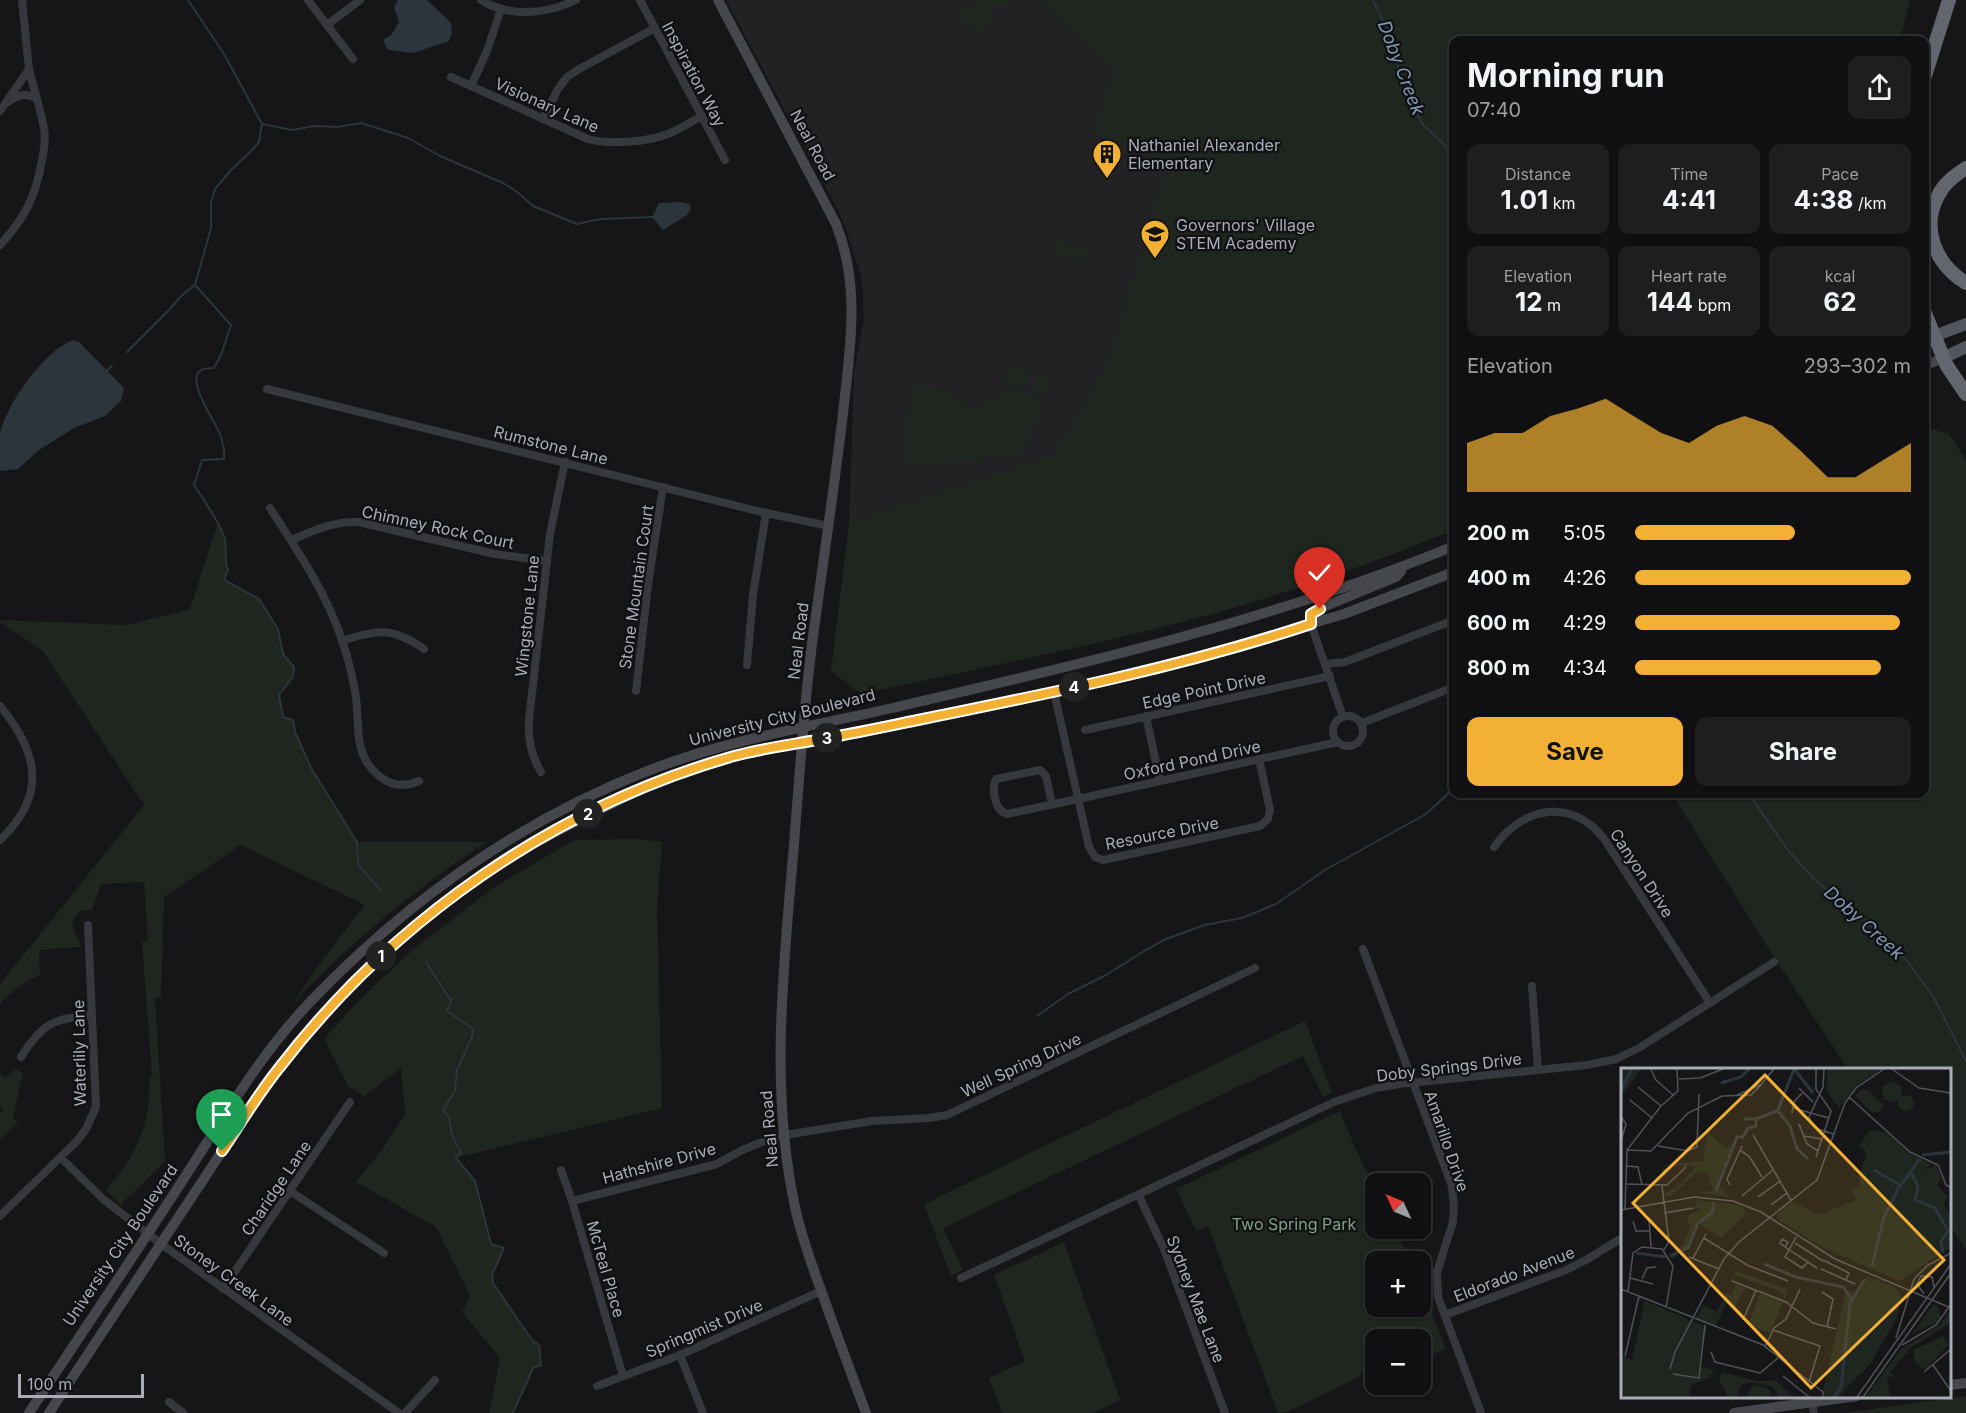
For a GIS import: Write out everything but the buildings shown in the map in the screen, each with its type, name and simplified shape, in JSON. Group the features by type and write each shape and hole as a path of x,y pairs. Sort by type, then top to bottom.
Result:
{"highway":[{"path":"1929,63 1949,0"},
{"path":"1966,168 1953,177 1939,193 1932,213 1932,231 1934,249 1942,264 1966,283"},
{"path":"1929,338 1966,394"}],"main road":[{"name":"Neal Road","path":"718,0 827,204 841,235 848,260 852,292 852,323 804,726 779,1034 780,1085 795,1208 806,1250 866,1413"},
{"path":"1929,338 1966,324"},
{"path":"1929,364 1966,348"},
{"name":"University City Boulevard","path":"29,1413 240,1093 285,1032 346,966 399,917 465,867 500,845 565,808 606,788 705,751 804,726 1144,649 1248,620 1406,566 1449,548"},
{"path":"1311,624 1310,618 1316,610 1396,577 1406,566"},
{"name":"University City Boulevard","path":"49,1413 276,1070 357,979 394,944 487,871 521,849 625,796 735,756 1054,692 1192,659 1311,624 1449,574"},
{"path":"1951,1385 1966,1383"},
{"path":"1734,1413 1813,1408 1850,1398"}],"street":[{"path":"0,245 12,232 35,193 43,151 44,130 29,69 22,0"},
{"path":"308,0 353,59"},
{"path":"327,25 360,0"},
{"path":"481,0 501,9 528,13 556,9 576,0"},
{"name":"Inspiration Way","path":"640,0 725,160"},
{"path":"471,86 487,51 501,9"},
{"path":"543,119 558,88 567,77 655,28"},
{"path":"0,111 29,69"},
{"name":"Visionary Lane","path":"451,77 601,143 653,138 669,134 702,116"},
{"path":"6,103 19,95 27,94 37,99"},
{"name":"Rumstone Lane","path":"267,389 766,513 829,526"},
{"name":"Wingstone Lane","path":"541,772 531,752 528,735 553,512 565,462"},
{"name":"Stone Mountain Court","path":"636,691 648,585 663,487"},
{"path":"270,508 327,601 342,641 356,695 360,743 368,763 391,784 410,785 419,781"},
{"path":"747,665 753,595 766,513"},
{"name":"Chimney Rock Court","path":"291,540 327,525 345,521 358,522 495,554 547,561"},
{"path":"1324,664 1345,662 1449,622"},
{"path":"1311,624 1343,717"},
{"path":"342,641 369,632 391,632 400,634 424,649"},
{"name":"Edge Point Drive","path":"1085,730 1330,676"},
{"path":"1338,742 1333,733 1334,725 1343,717 1355,717 1362,723 1449,689"},
{"name":"Resource Drive","path":"1054,692 1089,847 1095,857 1108,859 1260,826 1268,819 1270,810 1259,759"},
{"path":"0,706 26,744 31,763 32,782 24,812 0,840"},
{"path":"1146,717 1160,781"},
{"name":"Oxford Pond Drive","path":"1052,804 1046,777 1040,770 996,779 993,785 999,809 1002,813 1007,814 1338,742 1349,746 1359,742 1364,734 1362,723"},
{"name":"Canyon Drive","path":"1494,847 1510,829 1546,812 1564,812 1591,823 1605,840 1710,1003"},
{"name":"Waterlily Lane","path":"0,1216 61,1158 86,1129 96,1107 88,925"},
{"name":"Amarillo Drive","path":"1363,949 1452,1186 1454,1200 1452,1229 1437,1272 1438,1297 1481,1413"},
{"name":"Doby Springs Drive","path":"961,1278 1334,1102 1376,1088 1413,1082 1587,1065 1616,1059 1639,1048 1774,962"},
{"name":"Well Spring Drive","path":"785,1136 873,1121 947,1115 1255,968"},
{"path":"1532,986 1538,1070"},
{"path":"21,1057 33,1038 52,1022 92,1015"},
{"name":"Charidge Lane","path":"223,1289 350,1102"},
{"name":"Hathshire Drive","path":"572,1201 717,1164 767,1140 785,1136"},
{"name":"Stoney Creek Lane","path":"61,1158 103,1199 161,1244 399,1413"},
{"name":"McTeal Place","path":"561,1170 623,1376"},
{"path":"290,1191 384,1253"},
{"name":"Sydney Mae Lane","path":"1139,1196 1164,1249 1225,1413"},
{"name":"Eldorado Avenue","path":"1444,1315 1566,1270 1621,1239"},
{"name":"Springmist Drive","path":"597,1386 680,1355 821,1291"},
{"path":"680,1355 703,1413"},
{"path":"405,1413 435,1380"},
{"path":"169,1402 183,1413"}],"shaded area":[{"path":"398,0 427,0 451,23 452,32 449,41 413,53 388,50 383,40 392,34 399,22 394,7"},
{"name":"Governors' Village STEM Academy","path":"726,0 1349,0 1449,341 1449,356 849,523 854,374 864,319 862,280 838,210"},
{"path":"659,203 689,204 691,208 687,215 663,230 652,217"},
{"path":"73,340 79,342 124,388 121,401 105,416 74,428 39,450 18,469 0,471 0,434 10,408 39,366 50,355"}],"green space":[{"path":"985,0 1010,0 1003,7 998,3 989,13 994,18 979,34 964,21 960,11"},
{"path":"1039,0 1910,0 1901,36 1449,36 1449,532 1380,559 1231,609 1082,646 861,694 831,671 849,523 1054,455 1107,368 1169,165 1094,134 1116,71"},
{"path":"1056,241 1089,251 1086,261 1053,252"},
{"path":"1014,365 1023,368 1029,375 1030,381 1026,387 1004,381 1006,373 1010,372"},
{"path":"1038,374 1046,374 1051,379 1049,390 1038,392 1033,387 1033,379"},
{"path":"911,385 929,386 944,391 971,410 1007,389 1039,397 1042,404 1019,457 989,457 979,461 912,465 907,460"},
{"path":"1929,428 1949,434 1966,460 1966,1250 1951,1227 1951,1068 1847,1068 1770,951 1674,798 1929,798"},
{"path":"218,522 225,539 225,561 228,570 225,580 259,599 278,629 283,654 294,667 293,677 279,695 283,716 293,720 303,753 357,842 486,842 408,898 359,939 291,1006 326,955 365,905 241,845 164,897 161,997 155,998 165,1162 120,1205 106,1190 126,1164 140,1138 147,1109 149,1076 152,1076 142,942 148,941 144,882 101,884 92,910 80,911 72,922 81,947 39,950 40,975 18,987 0,1004 0,984 144,805 42,650 0,620 127,625 190,609"},
{"path":"640,839 662,842 657,908 662,1108 455,1158 475,1181 491,1244 504,1248 492,1275 493,1283 531,1340 539,1345 541,1365 533,1368 513,1413 489,1413 500,1358 462,1312 470,1296 436,1227 356,1182 381,1151 405,1114 401,1068 363,1097 356,1090 349,1088 324,1039 359,1000 416,947 493,888 574,840"},
{"path":"1305,1021 1332,1093 1323,1097 1303,1056 943,1228 963,1270 951,1276 924,1204"},
{"path":"16,1069 23,1073 13,1117 18,1123 0,1140 0,1113 3,1110 0,1105 0,1073 5,1077"},
{"name":"Two Spring Park","path":"1340,1111 1367,1173 1365,1173 1365,1239 1399,1239 1406,1251 1365,1251 1365,1317 1431,1317 1431,1309 1446,1349 1431,1355 1431,1329 1365,1329 1365,1370 1357,1378 1287,1412 1278,1413 1208,1226 1196,1231 1176,1189"},
{"path":"1064,1242 1120,1400 1092,1413 1002,1413 989,1378 1025,1361 994,1275"},
{"path":"1966,1396 1966,1413 1843,1413"}],"waterway":[{"path":"127,352 181,296 195,285 211,228 211,203 215,189 259,142 262,124 224,54 188,0"},
{"name":"Doby Creek","path":"1373,0 1391,37 1394,56 1411,102 1423,125 1445,145 1449,153"},
{"path":"262,124 292,130 361,123 408,138 440,156 503,183 533,206 577,224 600,219 653,217"},
{"path":"195,285 231,325 214,368 201,370 197,376 199,392 220,435 224,459 202,460 194,485 224,536 228,570 224,580 259,599 278,629 283,654 294,667 293,677 279,695 283,717 293,720 295,732 311,768 357,842 358,864 380,890"},
{"path":"105,372 112,366"},
{"path":"1037,1016 1068,994 1106,975 1166,939 1205,925 1242,918 1276,904 1325,870 1426,814 1449,793"},
{"name":"Doby Creek","path":"1752,798 1787,849 1814,879 1879,932 1908,962 1934,998 1966,1061"},
{"path":"426,962 449,998 452,999 447,1011 473,1029 472,1037 457,1070 455,1091 443,1110 449,1117 452,1135 461,1153 455,1157 475,1181 491,1244 504,1248 492,1275 493,1283 532,1340 539,1345 541,1365 533,1368 513,1413"}],"place":[{"name":"Nathaniel Alexander Elementary","path":"1107,180"},
{"name":"Governors' Village STEM Academy","path":"1155,260"}],"route":[{"path":"222,1151 276,1070 326,1011 394,944 457,893 521,849 625,796 735,756 1054,692 1242,645 1311,624 1311,614 1320,609"}]}
